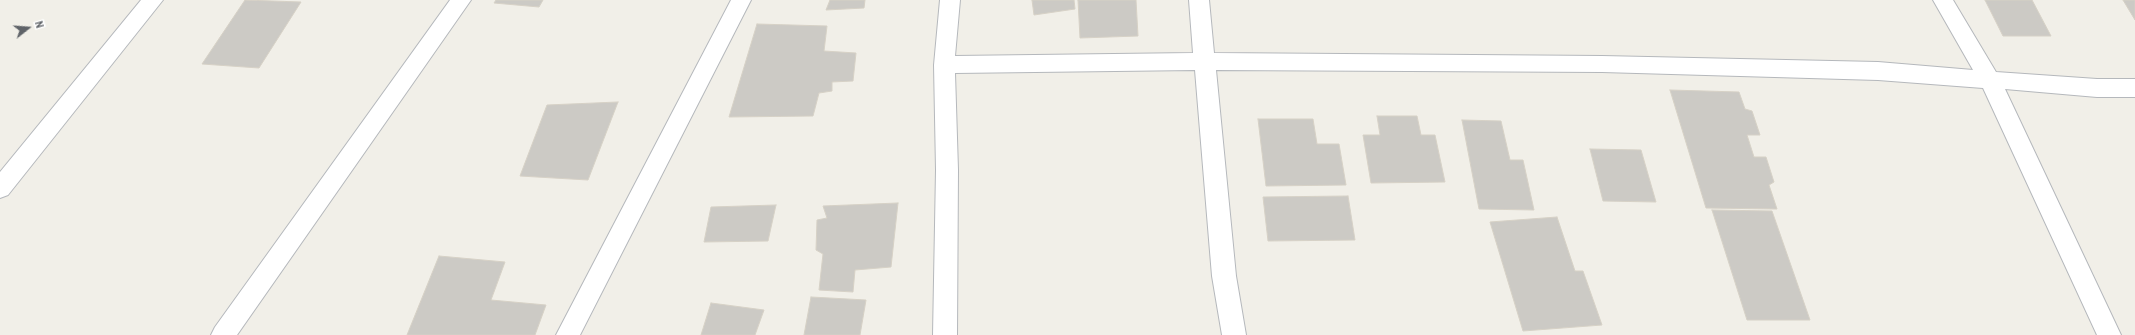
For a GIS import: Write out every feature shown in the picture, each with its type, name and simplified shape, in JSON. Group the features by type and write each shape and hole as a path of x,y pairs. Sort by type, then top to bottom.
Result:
{"street":[{"path":"0,188 153,0"},
{"path":"223,335 461,0"},
{"path":"568,335 741,0"},
{"path":"945,335 947,170 944,64 950,0"},
{"path":"1199,0 1224,276 1234,335"},
{"path":"1943,0 1990,80 2109,335"},
{"path":"944,64 1204,61 1602,64 1878,71 2097,88 2135,88"}],"building":[{"path":"245,0 301,2 259,68 202,64"},
{"path":"496,0 543,0 539,7 494,3"},
{"path":"830,0 865,0 864,8 826,10"},
{"path":"1032,0 1074,0 1075,9 1034,15"},
{"path":"1078,0 1136,0 1138,36 1080,38"},
{"path":"1985,0 2032,0 2051,36 2003,36"},
{"path":"2123,0 2135,0 2135,20"},
{"path":"757,24 827,26 824,51 856,53 853,81 832,82 832,91 819,93 813,116 729,117"},
{"path":"1670,90 1739,92 1745,109 1752,111 1760,135 1747,135 1754,157 1766,157 1774,182 1769,185 1777,209 1706,208"},
{"path":"618,102 588,180 520,176 547,105"},
{"path":"1377,116 1417,116 1421,135 1435,135 1445,182 1371,183 1363,135 1380,135"},
{"path":"1258,119 1313,119 1317,144 1339,144 1346,185 1266,186"},
{"path":"1462,120 1501,121 1510,160 1523,160 1534,210 1479,209"},
{"path":"1590,149 1641,150 1656,202 1603,201"},
{"path":"1348,196 1355,240 1268,241 1263,197"},
{"path":"898,203 891,267 855,270 853,292 819,290 823,254 816,250 817,220 827,218 823,206"},
{"path":"776,205 768,241 704,242 711,207"},
{"path":"1712,210 1772,211 1810,320 1747,320"},
{"path":"1557,217 1575,271 1583,271 1602,325 1523,331 1490,222"},
{"path":"439,256 505,262 491,300 546,305 535,335 407,335"},
{"path":"811,297 866,300 860,335 804,335"},
{"path":"711,303 764,310 755,335 701,335"}]}
